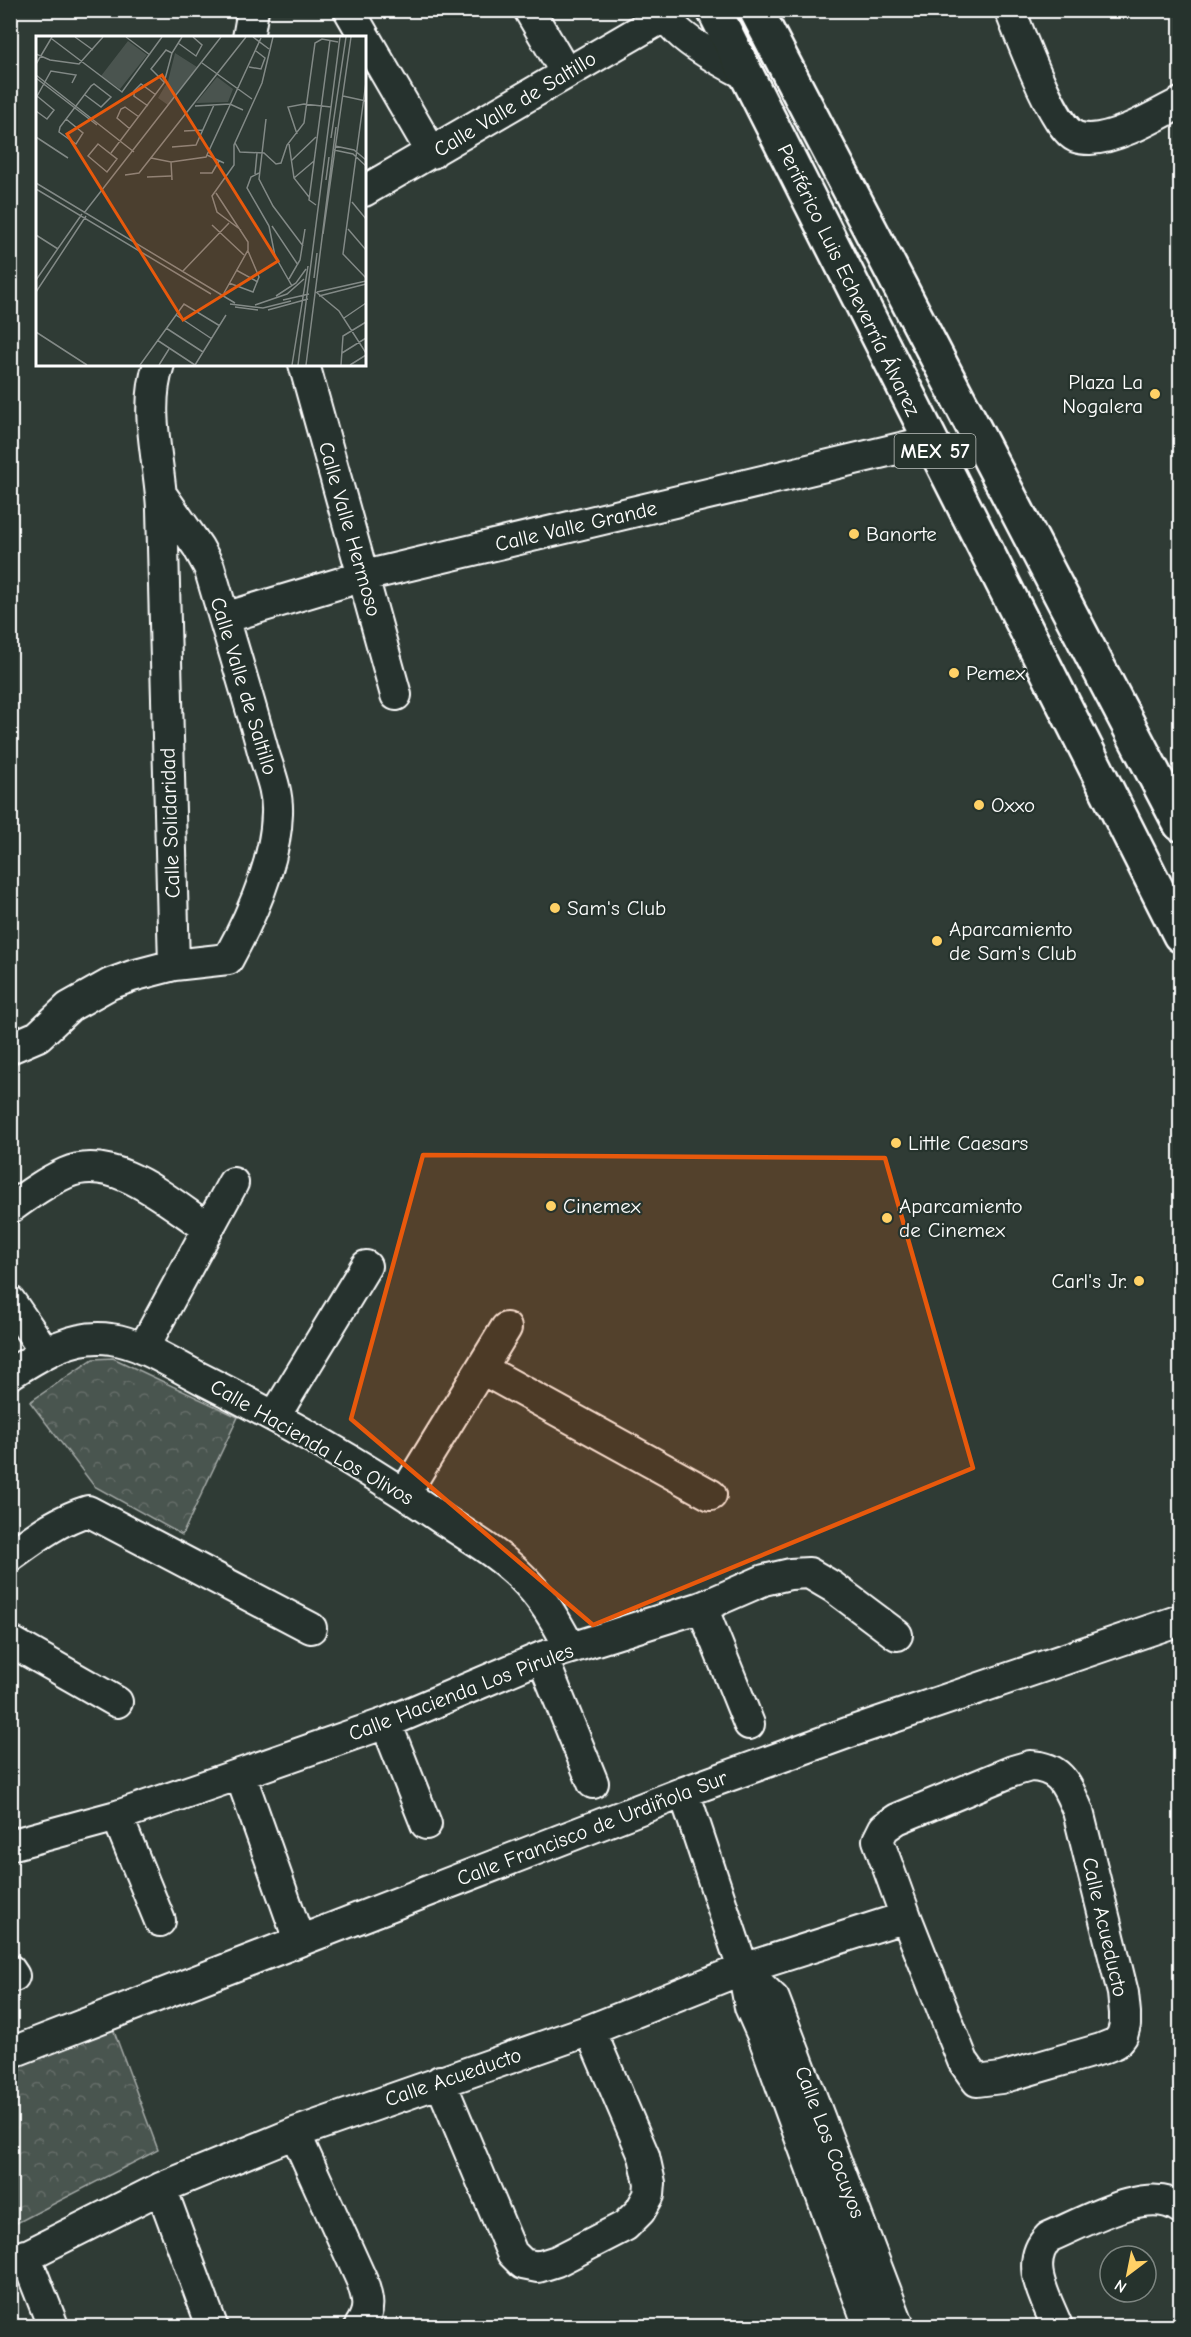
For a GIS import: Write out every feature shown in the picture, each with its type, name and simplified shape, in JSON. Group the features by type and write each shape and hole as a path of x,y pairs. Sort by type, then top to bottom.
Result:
{"main road":[{"name":"Periférico Luis Echeverría Álvarez","path":"714,10 1180,934"},
{"name":"Periférico Luis Echeverría Álvarez","path":"756,10 1180,824"}],"street":[{"path":"248,36 253,10"},
{"path":"350,10 365,36"},
{"path":"529,10 566,73"},
{"path":"1010,10 1050,103 1063,124 1075,137 1090,139 1110,135 1180,103"},
{"name":"Calle Valle de Saltillo","path":"366,190 432,153 664,13 680,33 716,58 747,75"},
{"path":"366,38 432,153"},
{"name":"Calle Valle de Saltillo","path":"158,366 152,410 161,494 209,567 274,784 278,812 266,869 247,922 228,959 174,965"},
{"name":"Calle Valle Hermoso","path":"305,366 396,695"},
{"name":"Calle Valle Grande","path":"224,618 364,576 930,441"},
{"name":"Calle Solidaridad","path":"161,494 174,965"},
{"path":"10,1048 38,1036 69,1007 90,994 132,976 174,965"},
{"path":"10,1208 34,1191 68,1173 94,1167 114,1170 124,1175 208,1228"},
{"path":"143,1349 233,1183"},
{"path":"275,1416 366,1266"},
{"path":"10,1301 45,1352"},
{"path":"405,1493 506,1328"},
{"name":"Calle Hacienda Los Olivos","path":"10,1374 45,1352 70,1342 93,1338 111,1339 143,1349 275,1416 405,1493 505,1562 531,1587 554,1615 570,1648"},
{"path":"482,1369 711,1495"},
{"path":"10,1556 70,1516 88,1511 311,1628"},
{"name":"Calle Hacienda Los Pirules","path":"10,1845 117,1815 387,1723 542,1657 702,1607 764,1580 790,1574 809,1573 833,1587 897,1635"},
{"path":"702,1607 749,1724"},
{"name":"Calle Francisco de Urdiñola Sur","path":"10,2052 684,1792 850,1732 1180,1620"},
{"path":"10,1641 117,1702"},
{"path":"542,1657 593,1783"},
{"path":"387,1723 426,1824"},
{"name":"Calle Acueducto","path":"1030,1766 1043,1766 1057,1773 1067,1786 1078,1812 1120,1982 1125,2013 1122,2036 1116,2043 1101,2049 1001,2078 977,2081 963,2061 906,1917 880,1848 880,1833 884,1828 897,1819 1013,1771 1030,1766"},
{"path":"240,1774 298,1940"},
{"name":"Calle Los Cocuyos","path":"684,1792 743,1969 750,2007 765,2041 868,2326"},
{"path":"117,1815 160,1921"},
{"name":"Calle Acueducto","path":"18,2260 162,2188 295,2133 590,2030 743,1969 906,1917"},
{"name":"Calle Los Cocuyos","path":"743,1969 774,1999 899,2326"},
{"path":"440,2081 512,2253 523,2264 538,2267 558,2261 625,2226 640,2211 649,2195 650,2183 644,2157 590,2030"},
{"path":"295,2133 362,2281 369,2303 366,2316 360,2326"},
{"path":"162,2188 212,2326"},
{"path":"1057,2326 1038,2276 1036,2258 1041,2245 1049,2237 1121,2207 1148,2199 1166,2200 1180,2208"},
{"path":"18,2260 53,2326"}],"highlighted area":[{"path":"423,1155 885,1158 973,1468 593,1625 351,1419"}],"green space":[{"path":"113,1358 238,1417 182,1535 94,1486 30,1402 93,1359"},
{"path":"112,2026 158,2150 11,2226 11,2064"}],"place":[{"name":"Plaza La Nogalera","path":"1155,394"},
{"name":"Banorte","path":"854,534"},
{"name":"Pemex","path":"954,673"},
{"name":"Oxxo","path":"979,805"},
{"name":"Sam's Club","path":"555,908"},
{"name":"Aparcamiento de Sam's Club","path":"937,941"},
{"name":"Little Caesars","path":"896,1143"},
{"name":"Cinemex","path":"551,1206"},
{"name":"Aparcamiento de Cinemex","path":"887,1218"},
{"name":"Carl's Jr.","path":"1139,1281"}]}
